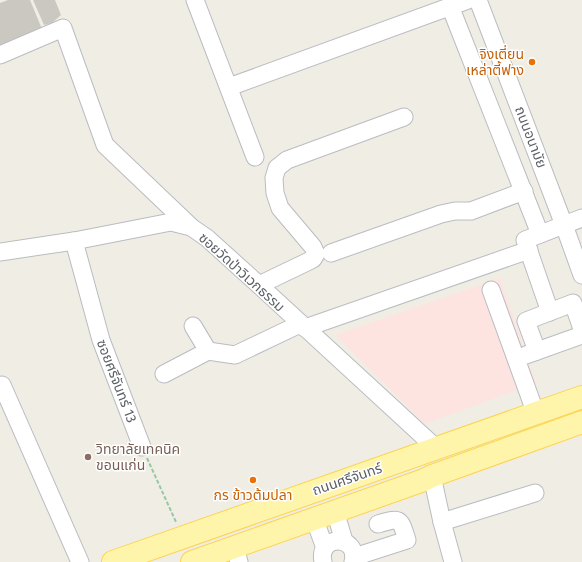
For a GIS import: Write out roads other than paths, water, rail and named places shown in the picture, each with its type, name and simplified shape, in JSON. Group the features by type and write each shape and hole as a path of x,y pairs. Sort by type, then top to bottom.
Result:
{"main road":[{"name":"ถนนศรีจันทร์","path":"113,562 582,397"},
{"name":"ถนนศรีจันทร์","path":"192,562 237,554 324,515 582,422"},
{"path":"315,491 324,515"}],"street":[{"path":"195,0 256,157"},
{"path":"229,87 468,0"},
{"name":"ถนนอนามัย","path":"478,0 582,275"},
{"path":"450,6 540,234"},
{"path":"0,55 63,28 105,145 191,227"},
{"path":"259,285 313,259 316,254 314,247 280,208 275,192 274,178 277,168 287,160 404,117"},
{"path":"331,253 441,214 455,211 471,211 524,191"},
{"path":"550,312 525,240 582,218"},
{"name":"ซอยวัดป่าวิเวกธรรม","path":"0,252 74,241 171,222 191,227 207,238 436,448"},
{"name":"ซอยศรีจันทร์ 13","path":"74,241 101,340 142,447"},
{"path":"164,374 208,351 235,355 303,326 529,250"},
{"path":"491,290 536,414"},
{"path":"537,351 526,321 573,303 582,329"},
{"path":"192,326 208,351"},
{"path":"516,359 582,334"},
{"path":"2,385 80,562"},
{"path":"432,476 442,522 454,562"},
{"path":"442,522 535,492"},
{"path":"324,515 344,541 352,547 354,559 407,540 402,523 399,521 391,520 378,524"},
{"path":"324,515 324,555"},
{"path":"324,555 328,544 333,541 344,541"}],"place":[{"name":"จิงเตี่ยน เหล่าตี้ฟาง","path":"532,62"},
{"name":"วิทยาลัยเทคนิค ขอนแก่น","path":"88,457"},
{"name":"กร ข้าวต้มปลา","path":"253,480"}]}
